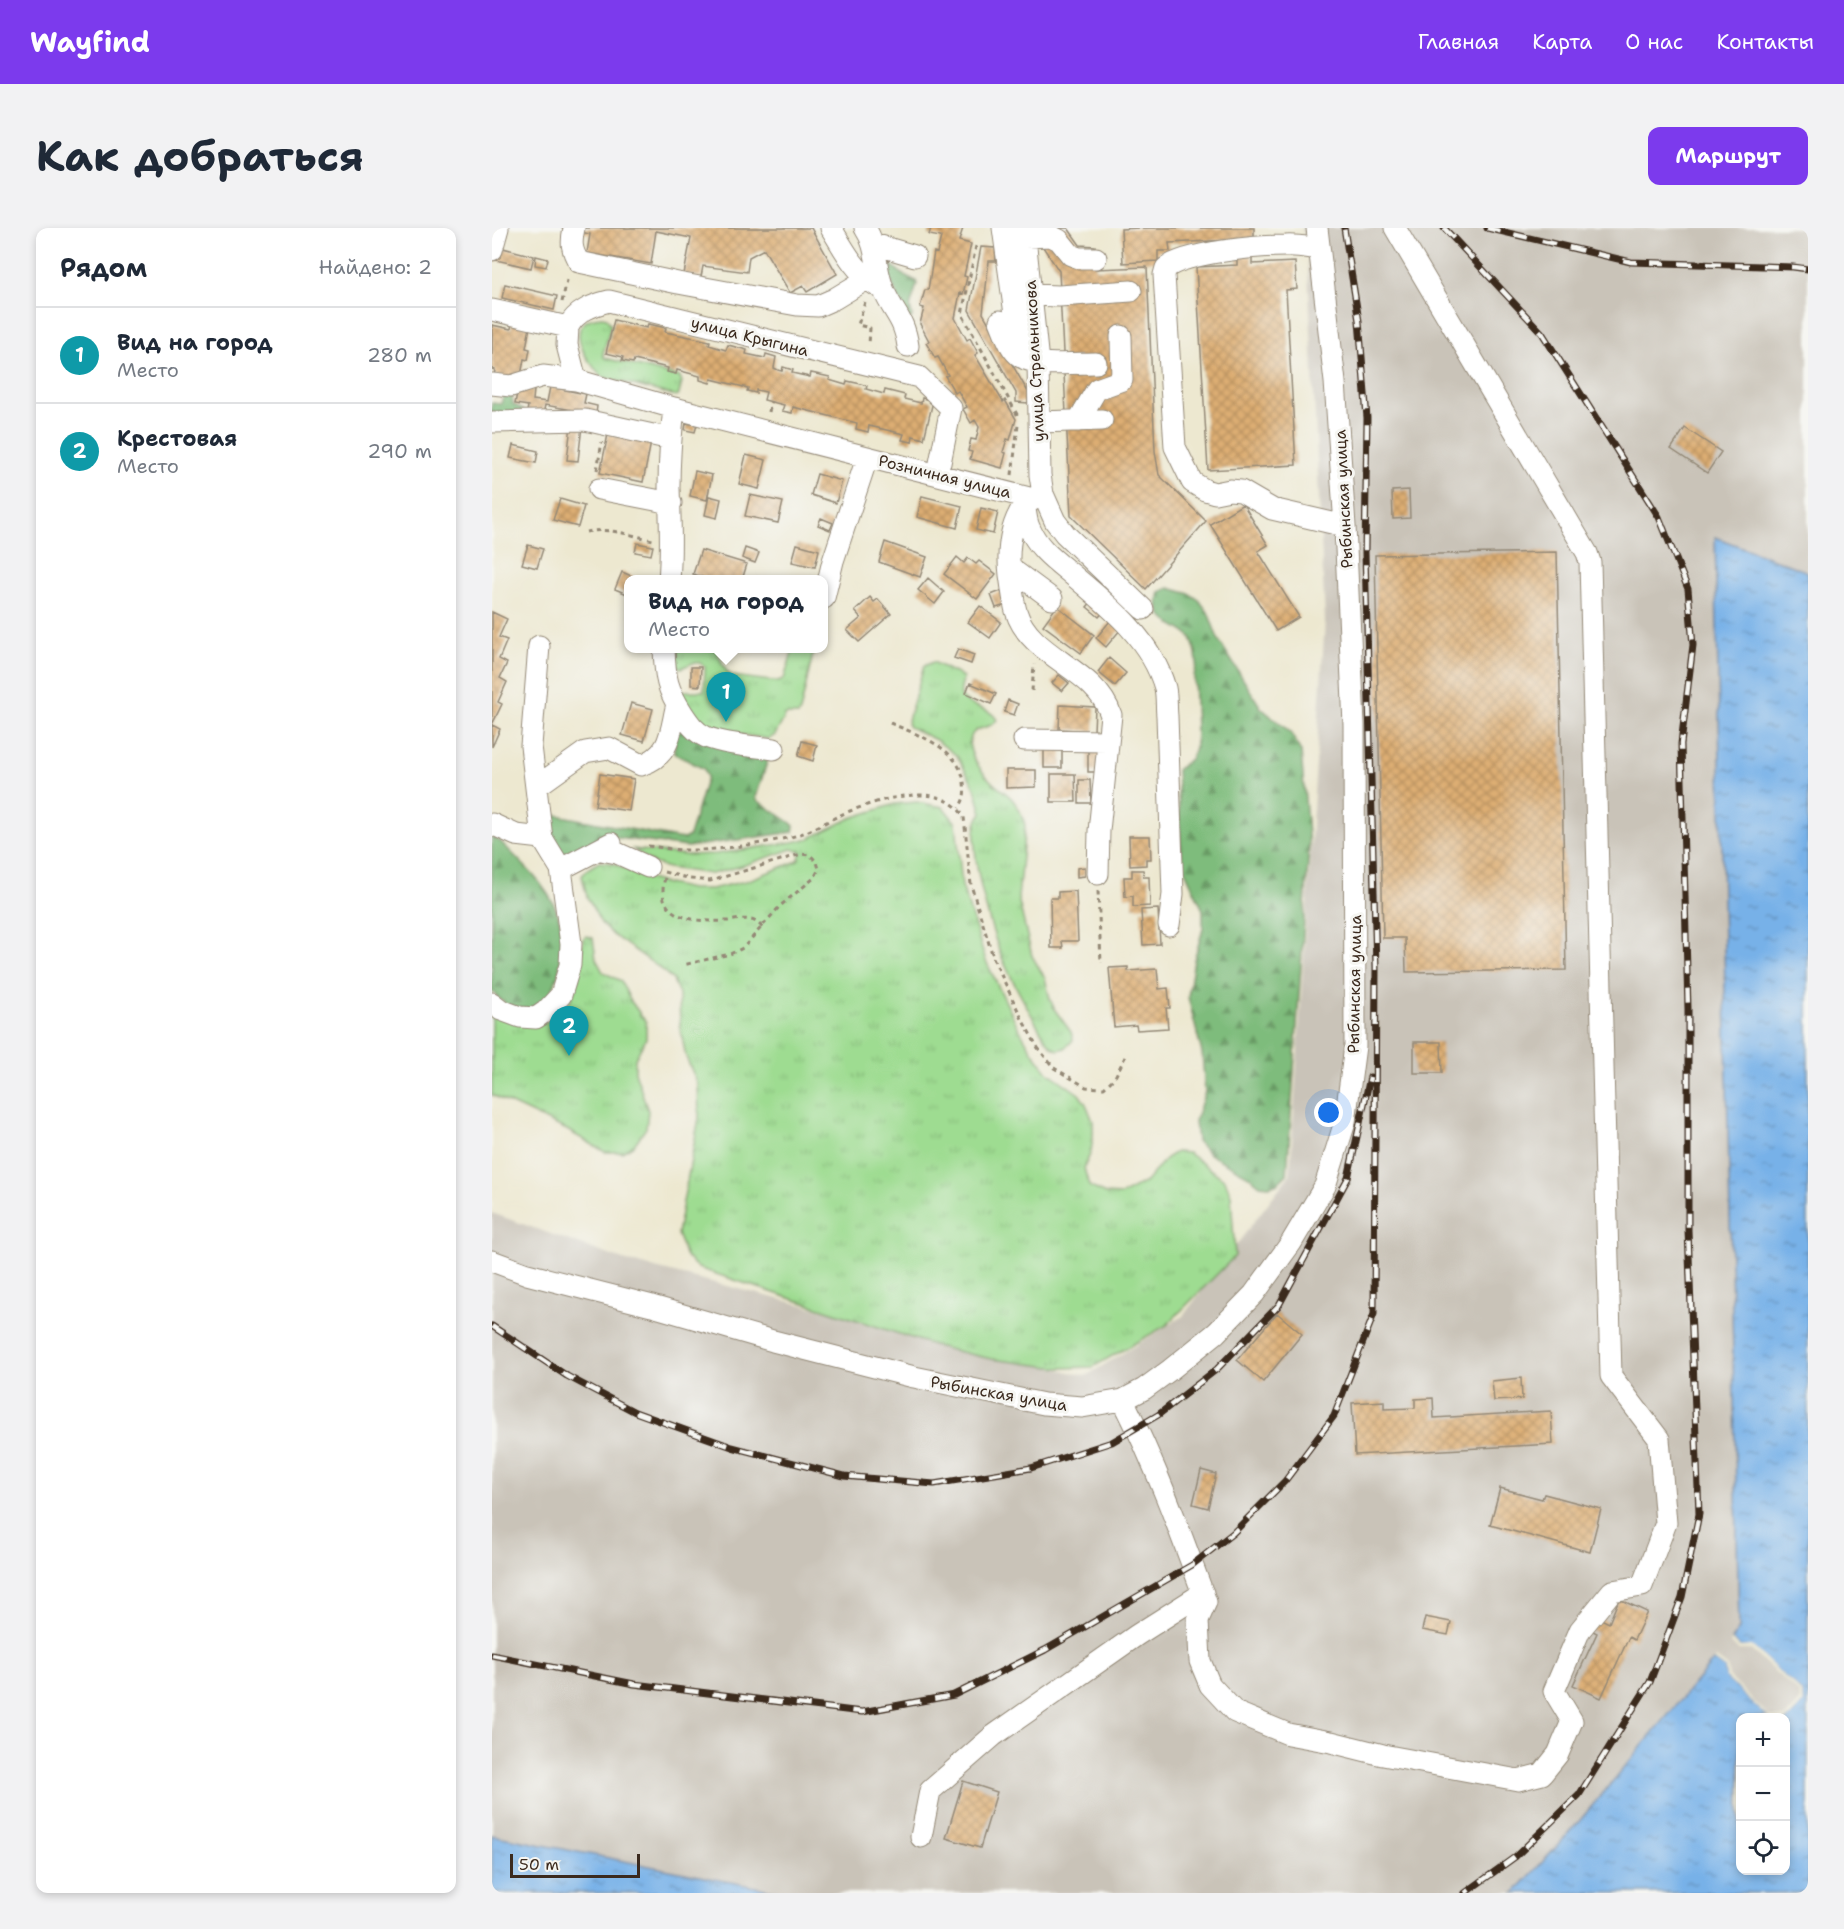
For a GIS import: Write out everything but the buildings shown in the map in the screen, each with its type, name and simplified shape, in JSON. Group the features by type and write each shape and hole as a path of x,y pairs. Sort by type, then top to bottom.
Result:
{"lane":[{"path":"492,250 498,228"},
{"path":"574,228 571,243 573,253 579,262 678,283 818,306 834,299 872,289"},
{"path":"831,228 872,289 901,319 908,346"},
{"path":"1003,228 1027,364"},
{"name":"Рыбинская улица","path":"492,1261 527,1274 652,1306 773,1341 974,1391 1044,1404 1082,1407 1123,1401 1170,1370 1216,1333 1254,1294 1291,1243 1324,1186 1345,1122 1355,1046 1354,725 1345,526 1335,382 1317,228"},
{"path":"1123,1401 1186,1547 1206,1602 1198,1620 1200,1661 1210,1685 1235,1712 1288,1734 1383,1755 1518,1780 1542,1774 1558,1754 1572,1721 1554,1691 1580,1630 1612,1591 1642,1586 1666,1523 1659,1439 1611,1376 1590,557 1395,228"},
{"path":"1025,233 1051,236 1059,240 1071,255 1079,258 1096,258"},
{"name":"улица Стрельникова","path":"1025,233 1031,295 1027,364 1039,412 1040,475 1033,499"},
{"path":"872,289 869,236 915,256"},
{"path":"1319,249 1288,245 1214,253 1188,257 1166,268 1164,275 1175,447 1192,482 1205,490 1215,493 1230,490 1241,491 1272,509 1345,526"},
{"path":"1031,295 1059,296 1131,291"},
{"name":"улица Крыгина","path":"562,325 582,312 609,301 822,363 919,377 951,408 940,463"},
{"path":"492,310 562,325 576,380"},
{"path":"1000,321 1013,349 1027,364 1096,363"},
{"path":"1078,421 1097,388 1122,380 1121,336"},
{"name":"Розничная улица","path":"492,384 511,386 543,376 576,380 674,408 1033,499 1028,526 1036,540 1049,555 1129,626 1141,640 1160,674 1165,691 1173,894 1169,926"},
{"path":"669,575 672,544 671,440 674,408"},
{"path":"1039,412 1078,421 1102,420"},
{"path":"492,423 585,420 671,440"},
{"path":"828,582 867,458"},
{"path":"599,482 671,504"},
{"path":"1098,874 1107,741 1111,714 1104,700 1086,682 1035,641 1016,612 1010,568 1011,530 1016,518 1033,499 1065,534 1143,609"},
{"path":"1010,568 1052,599"},
{"path":"492,1003 501,1010 519,1017 536,1018 561,995 568,973 571,944 561,869 542,838 531,746 539,646"},
{"path":"664,653 669,693 690,726 704,736 742,746 774,748"},
{"path":"536,787 585,752 609,748 641,765 655,759 665,750 676,704"},
{"path":"1024,740 1107,741"},
{"path":"492,824 516,835 542,838"},
{"path":"561,869 606,846 617,854 657,870"},
{"path":"921,1837 930,1791 993,1736 1137,1635 1203,1593"}],"path":[{"path":"976,246 962,314 1019,417 1012,475"},
{"path":"562,325 570,268 577,270 579,262"},
{"path":"870,328 858,325 872,289"},
{"path":"768,413 771,402"},
{"path":"599,482 597,471 605,424"},
{"path":"586,532 609,530 672,544"},
{"path":"1032,691 1033,674"},
{"path":"890,723 933,743 953,758 963,776 966,797 959,808"},
{"path":"641,844 685,850 772,841 805,833 849,812 893,798 932,796 946,800 959,808 966,826 971,885 994,960 1038,1048 1054,1068 1086,1088 1104,1088 1115,1077 1125,1057"},
{"path":"684,965 730,954 743,948 762,928 780,906 814,878 819,869 817,862 810,855 790,856 710,881 657,870 663,901 677,914 698,921 744,919 754,921 762,928"},
{"path":"1098,874 1101,963"}],"shaded area":[{"path":"1302,228 1808,228 1808,572 1715,538 1739,1629 1732,1640 1752,1646 1801,1692 1804,1703 1790,1717 1790,1713 1764,1713 1726,1678 1674,1706 1571,1831 1514,1893 786,1893 492,1835 492,1213 623,1260 1086,1376 1183,1316 1290,1174 1325,620 1307,250"}],"green space":[{"path":"886,260 902,274 916,281 910,307 912,317 910,319 907,318 882,261"},
{"path":"607,318 611,325 603,354 605,358 680,377 682,382 679,394 676,396 603,377 596,370 584,352 579,333 582,325 589,319"},
{"path":"504,393 512,396 513,404 523,410 521,414 492,414 492,403 501,404"},
{"path":"1169,588 1190,594 1199,600 1208,612 1218,639 1261,708 1290,732 1301,752 1309,846 1287,1174 1278,1183 1269,1186 1260,1185 1249,1176 1209,1154 1197,1141 1195,1121 1205,1092 1202,1053 1188,997 1194,960 1203,929 1203,910 1182,864 1177,770 1190,759 1195,749 1194,676 1197,663 1191,637 1166,620 1159,610 1160,592"},
{"path":"675,653 717,653 726,671 732,676 779,682 784,679 792,653 813,653 800,712 798,715 786,715 775,735 769,739 707,729 681,693 683,691 704,691 705,667 700,663 681,668 677,666"},
{"path":"933,662 963,677 961,696 964,700 994,715 997,720 973,733 970,743 971,750 983,772 1013,800 1025,825 1018,898 1032,956 1045,978 1055,1010 1071,1032 1073,1040 1065,1048 1058,1050 1052,1047 1045,1038 1018,990 998,947 980,885 975,841 976,824 982,813 975,788 957,756 936,740 907,724 924,666"},
{"path":"676,724 768,759 757,800 791,823 794,826 793,832 687,847 611,837 565,858 550,835 548,815 677,838 684,839 689,836 707,777 704,769 674,753"},
{"path":"917,802 943,807 956,823 962,886 986,961 1032,1051 1048,1072 1079,1094 1086,1104 1093,1121 1091,1152 1084,1168 1089,1186 1105,1194 1121,1195 1146,1182 1166,1158 1176,1152 1188,1153 1225,1180 1231,1195 1235,1256 1167,1325 1093,1367 1059,1368 991,1359 939,1347 698,1268 686,1257 677,1234 699,1118 698,1085 686,1057 680,1027 679,994 673,980 661,969 613,935 601,923 587,897 582,876 586,870 599,862 612,863 663,883 691,889 711,889 746,881 795,862 799,859 801,851 792,849 711,874 668,868 651,862 633,849 686,855 716,854 793,842 808,839 851,818 895,804"},
{"path":"492,837 500,841 534,876 549,896 559,918 562,945 557,977 552,991 543,1002 532,1008 510,1006 492,991"},
{"path":"587,936 593,938 596,959 603,972 621,981 630,1000 646,1022 646,1038 635,1059 635,1072 648,1111 646,1128 634,1145 622,1152 605,1152 567,1130 492,1095 492,1014 534,1025 558,1016 572,997 576,986 583,939"}],"water":[{"path":"1715,537 1808,572 1808,1893 1514,1893 1571,1831 1714,1660 1725,1668 1726,1678 1764,1713 1736,1713 1736,1875 1790,1875 1790,1717 1804,1703 1801,1692 1752,1647 1740,1647 1732,1640 1739,1629"},
{"path":"492,1835 786,1893 492,1893"}],"pier":[{"path":"1732,1640 1740,1647 1752,1646 1801,1692 1804,1703 1790,1717 1790,1713 1800,1702 1799,1693 1751,1650 1738,1650 1730,1642"},
{"path":"1716,1658 1727,1666 1729,1677 1766,1713 1726,1678 1725,1668 1714,1660"}],"railway":[{"path":"492,1655 634,1684 862,1712 954,1695 1045,1650 1192,1565 1233,1533 1285,1481 1334,1416 1374,1314 1376,967 1365,553 1367,418 1359,321 1344,228"},
{"path":"1444,228 1542,333 1659,517 1688,589 1693,645 1681,744 1688,1009 1688,1230 1699,1514 1682,1597 1650,1682 1579,1795 1515,1857 1465,1893"},
{"path":"1487,228 1631,262 1808,269"},
{"path":"492,1326 567,1376 635,1412 732,1447 844,1476 934,1484 1031,1468 1112,1442 1158,1415 1217,1369 1279,1305 1348,1178 1370,1077"}],"place":[{"name":"Вид на город","path":"726,722"},
{"name":"Крестовая","path":"569,1056"}]}
